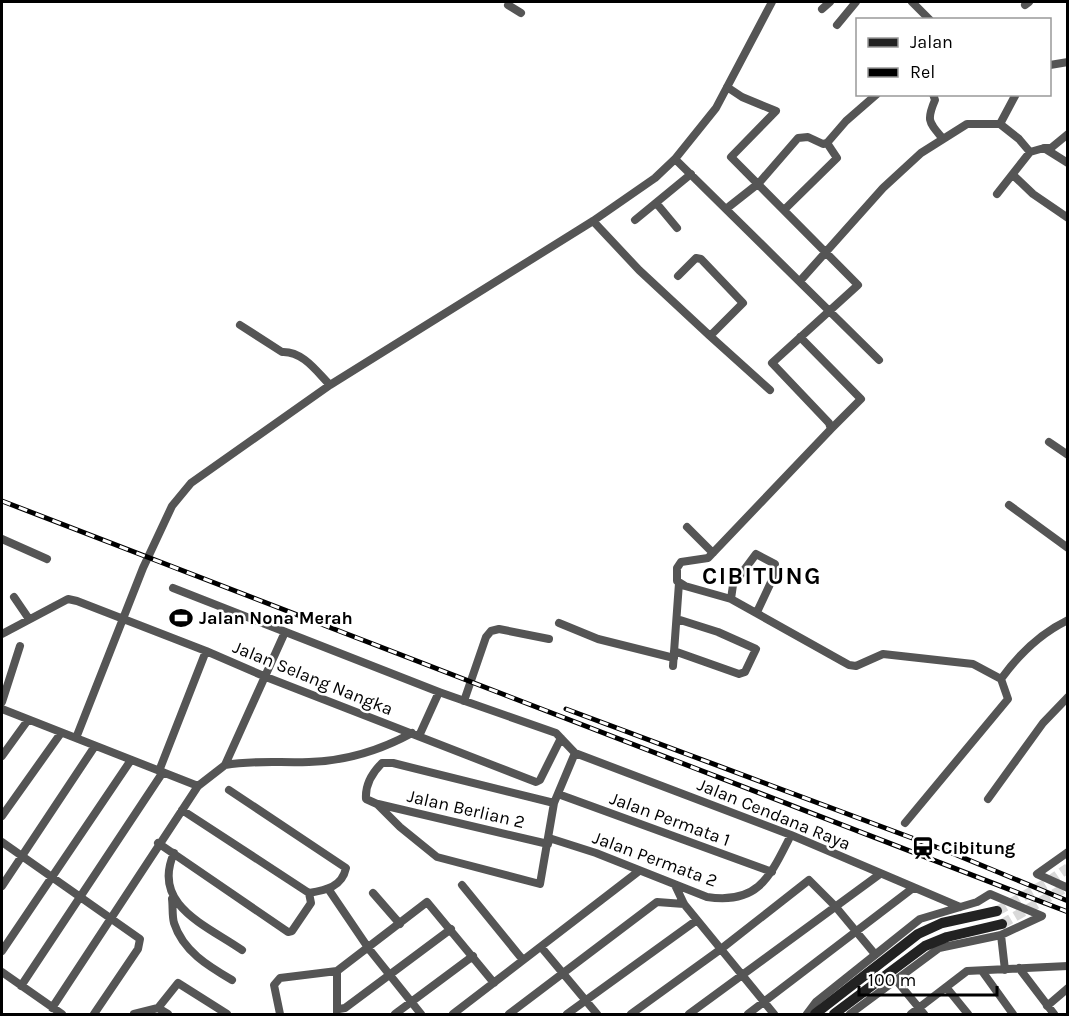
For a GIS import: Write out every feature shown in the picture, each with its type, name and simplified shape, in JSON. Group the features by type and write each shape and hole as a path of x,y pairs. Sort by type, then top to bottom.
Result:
{"main road":[{"path":"815,1014 918,934 942,923 997,911"},
{"path":"834,1014 925,946 947,937 1002,930"}],"street":[{"path":"76,738 122,620 172,506 190,483 330,385 593,221 640,189 675,159 716,108 772,2"},
{"path":"822,9 830,2"},
{"path":"837,25 856,2"},
{"path":"912,2 928,18"},
{"path":"508,5 521,13"},
{"path":"1051,65 1068,62"},
{"path":"727,87 742,97 776,111 731,156 858,285 774,360 773,365 829,423 831,429"},
{"path":"827,143 846,121 875,96"},
{"path":"934,96 935,100 929,117 943,139"},
{"path":"1000,124 1015,96"},
{"path":"800,281 883,188 921,153 967,124 1000,124 1030,152"},
{"path":"997,194 1030,152 1051,148 1068,134"},
{"path":"726,209 759,183 798,138 808,137 824,144 827,143"},
{"path":"785,209 837,158 827,143"},
{"path":"1044,148 1068,163"},
{"path":"675,159 831,310 879,360"},
{"path":"634,220 657,204 691,174"},
{"path":"1013,175 1033,194 1068,218"},
{"path":"657,204 677,228"},
{"path":"593,221 639,270 770,390"},
{"path":"678,276 696,258 700,259 743,302 710,336"},
{"path":"240,325 282,352 290,352 305,360 330,385"},
{"path":"674,658 679,583 676,574 681,562 703,561 713,553 861,399 800,337"},
{"path":"1049,442 1068,455"},
{"path":"1009,506 1068,548"},
{"path":"687,527 713,553"},
{"path":"2,539 47,559"},
{"path":"731,599 733,585 756,554 763,556 775,564 772,580 757,612"},
{"path":"679,583 731,599 849,665 856,666 883,654 973,664 1001,679 1008,699 905,823"},
{"path":"173,588 439,692 556,733 575,753 554,803 549,841 539,885 437,856 400,827 377,804 366,799 372,773 382,763 393,763 554,803"},
{"path":"14,597 29,619"},
{"name":"Jalan Selang Nangka","path":"2,634 69,599 536,782 540,780 561,738"},
{"path":"559,623 598,639 739,674 745,672 756,649 718,632 677,619"},
{"path":"1001,679 1013,661 1039,637 1068,620"},
{"path":"465,701 486,637 491,631 499,629 549,639"},
{"path":"52,1008 198,786 225,765 285,632"},
{"path":"2,702 20,646"},
{"path":"21,986 161,772 206,651"},
{"path":"225,765 252,760 309,762 357,757 415,734 439,692"},
{"path":"988,799 1043,723 1068,697"},
{"path":"2,709 198,786"},
{"path":"2,756 28,720"},
{"path":"2,816 61,733"},
{"path":"2,886 95,746"},
{"name":"Jalan Cendana Raya","path":"575,753 791,835 960,907"},
{"path":"2,951 130,760"},
{"path":"182,810 309,893 329,890 344,876 346,868 229,789"},
{"name":"Jalan Permata 1","path":"558,794 772,873"},
{"name":"Jalan Berlian 2","path":"377,804 549,841"},
{"name":"Jalan Permata 2","path":"549,841 596,853 707,897 737,899 750,892 772,873 791,835"},
{"path":"2,842 139,936 140,943 94,1014"},
{"path":"159,843 288,932 292,931 311,903 309,893"},
{"path":"1068,852 1037,874 1068,888"},
{"path":"174,853 167,869 174,923 189,949 198,959 232,980"},
{"path":"453,1014 639,871"},
{"path":"689,1014 880,874"},
{"path":"630,1014 721,949 807,881 812,881 874,953"},
{"path":"462,885 523,960"},
{"path":"675,885 684,904 774,1014"},
{"path":"748,1014 913,888"},
{"path":"329,890 369,949 421,1014"},
{"path":"373,893 400,924"},
{"path":"807,1014 816,1002 874,953 920,919 960,907 990,894 1042,916 939,948 850,1014"},
{"path":"172,897 177,904 242,950"},
{"path":"280,1014 274,985 276,981 280,978 337,971 429,902 494,983"},
{"path":"509,1014 657,902 684,904"},
{"path":"567,1014 698,920"},
{"path":"337,971 335,981 338,1012 451,929"},
{"path":"1002,930 1005,970"},
{"path":"541,946 597,1014"},
{"path":"395,1014 473,957"},
{"path":"911,1014 921,1012 961,973 1068,966"},
{"path":"1019,968 1054,1014"},
{"path":"2,972 62,1014"},
{"path":"982,972 1013,1014"},
{"path":"896,980 921,1012"},
{"path":"134,1014 158,1008 178,983 227,1014"},
{"path":"946,987 968,1014"},
{"path":"1047,1006 1068,988"},
{"path":"158,1008 168,1014"}],"tunnel":[{"path":"997,911 1068,868"},
{"path":"1002,924 1068,886"}],"railway":[{"path":"2,501 1068,912"},
{"path":"566,709 947,851 1068,901"}],"place":[{"name":"Jalan Nona Merah","path":"181,618"},
{"name":"Cibitung","path":"923,848"}],"district":[{"name":"CIBITUNG","path":"762,576"}]}
